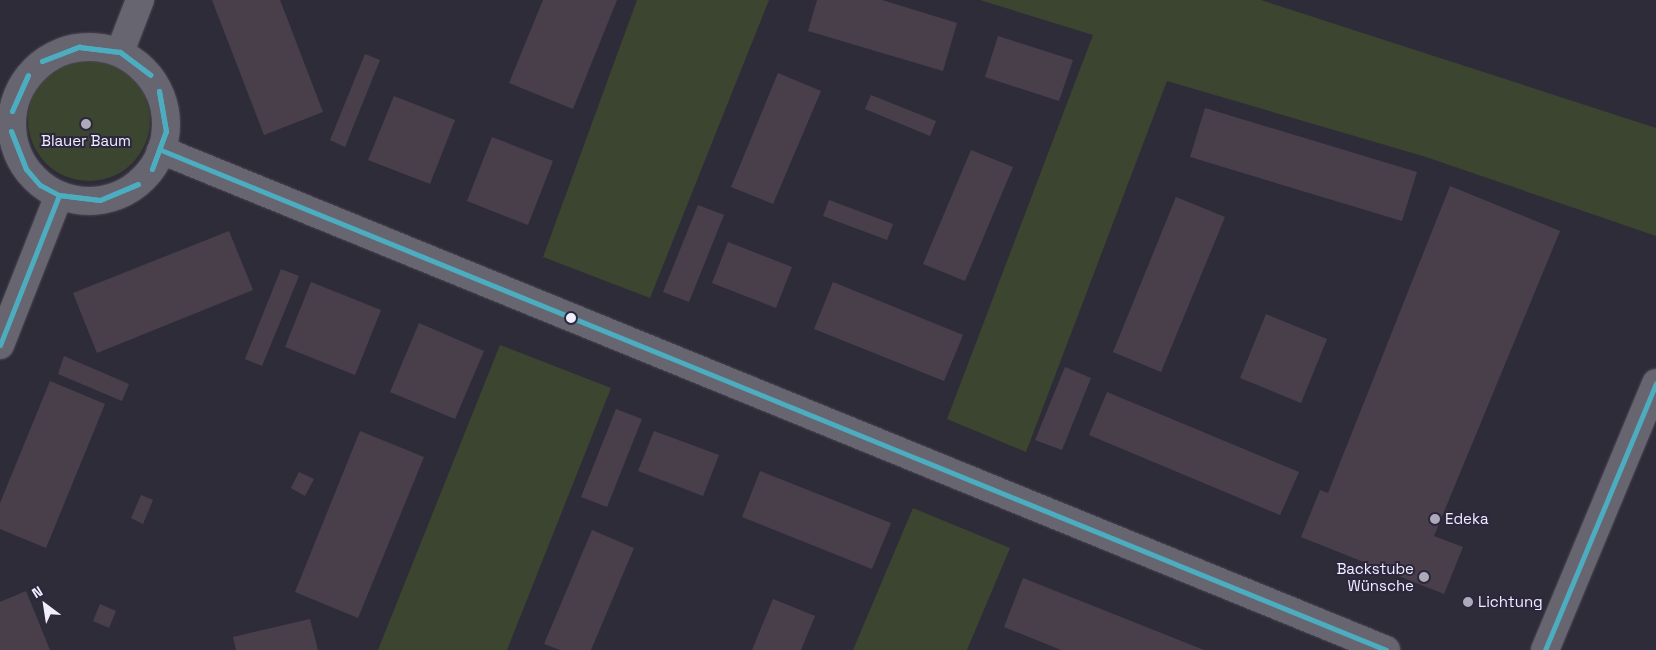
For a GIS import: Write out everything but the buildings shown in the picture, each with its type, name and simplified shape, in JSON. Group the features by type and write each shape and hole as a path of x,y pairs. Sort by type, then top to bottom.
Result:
{"street":[{"path":"120,52 140,0"},
{"path":"79,46 120,52 150,75 159,91 166,131 161,150 138,184 120,194 100,200 59,195 40,185 16,150 11,131 9,88 59,52 79,46"},
{"path":"161,150 1386,650"},
{"path":"0,344 59,195"},
{"path":"1545,650 1656,382"}],"green space":[{"path":"637,0 769,0 650,298 543,257"},
{"path":"980,0 1261,0 1656,128 1656,236 1426,157 1167,81 1026,452 947,419 1093,35"},
{"path":"89,59 112,63 132,77 146,97 150,120 146,143 132,163 112,177 89,181 66,177 46,163 32,143 28,120 32,97 46,77 66,63"},
{"path":"500,345 611,388 507,650 378,650"},
{"path":"913,508 1010,548 967,650 853,650"}],"transit line":[{"path":"42,61 79,47"},
{"path":"42,61 79,47"},
{"path":"79,47 120,52"},
{"path":"79,47 120,52"},
{"path":"120,52 150,75"},
{"path":"120,52 150,75"},
{"path":"12,111 28,75"},
{"path":"12,111 28,75"},
{"path":"159,91 166,131"},
{"path":"159,91 166,131"},
{"path":"11,131 26,169"},
{"path":"11,131 26,169"},
{"path":"152,169 166,131"},
{"path":"152,169 166,131"},
{"path":"161,150 1386,650"},
{"path":"26,169 40,185 59,195"},
{"path":"100,200 138,184"},
{"path":"100,200 138,184"},
{"path":"59,195 100,200"},
{"path":"59,195 100,200"},
{"path":"0,345 59,195"},
{"path":"1545,650 1656,383"}],"place":[{"name":"Blauer Baum","path":"86,124"},
{"name":"Edeka","path":"1435,519"},
{"name":"Backstube Wünsche","path":"1424,577"},
{"name":"Lichtung","path":"1468,602"}]}
